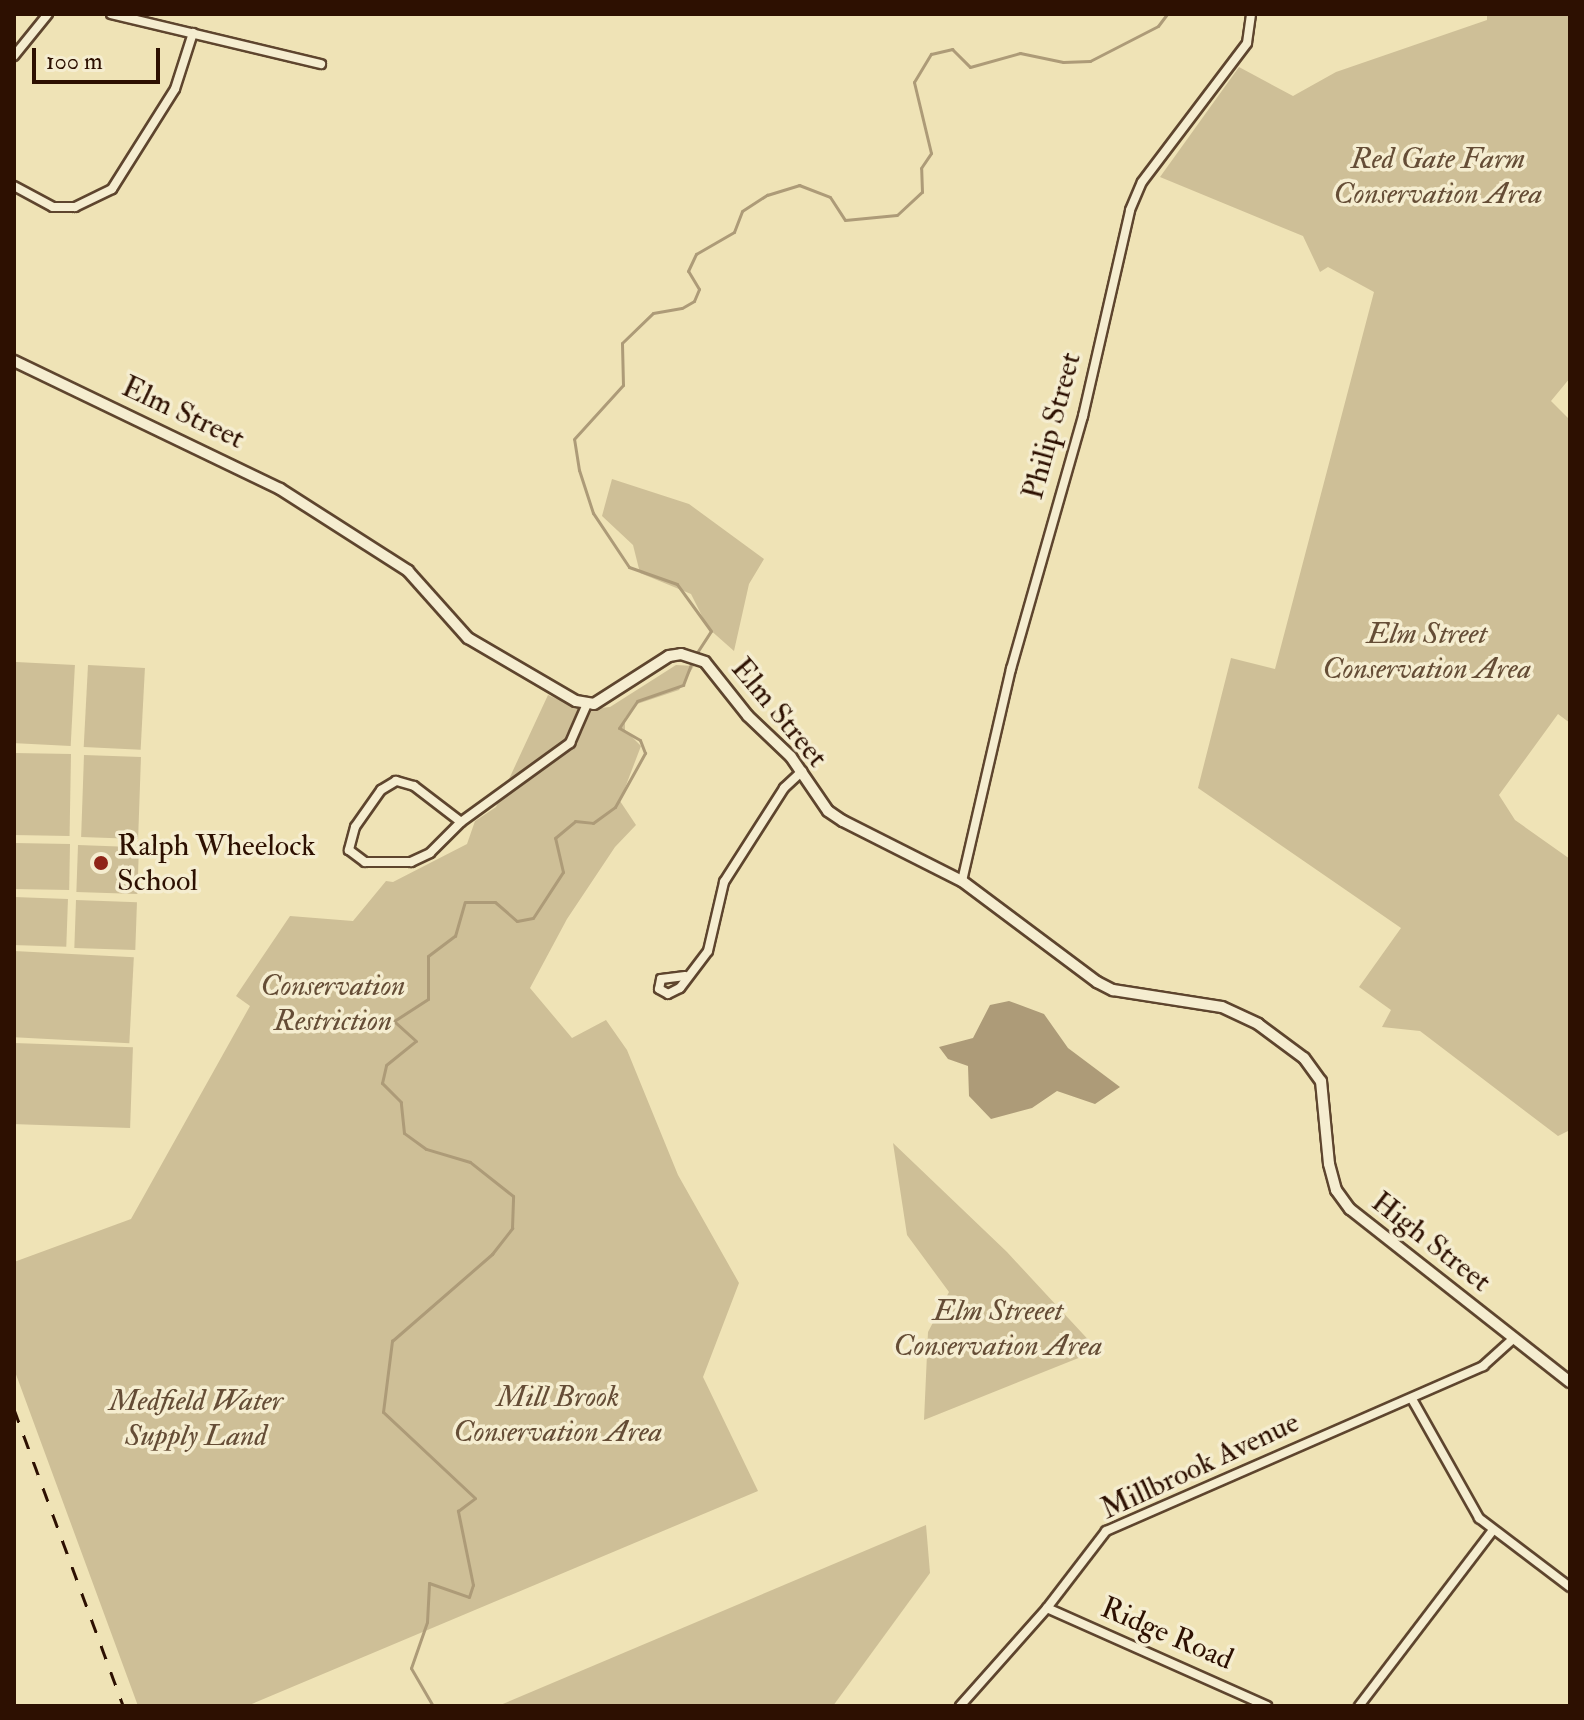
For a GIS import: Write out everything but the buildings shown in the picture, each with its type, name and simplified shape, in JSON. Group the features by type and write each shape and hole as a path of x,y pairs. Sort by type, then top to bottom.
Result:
{"street":[{"path":"14,56 48,14"},
{"path":"111,14 321,64"},
{"name":"Philip Street","path":"962,881 1013,659 1083,416 1130,210 1142,182 1247,43 1251,14"},
{"path":"14,186 53,207 75,207 112,189 175,89 193,33"},
{"name":"Elm Street","path":"14,361 280,489 408,571 468,638 587,704 603,699 661,659 693,657 715,672 748,716 802,771 828,811 962,881 1097,982 1113,990 1222,1007 1258,1024 1306,1060"},
{"path":"461,822 414,786 396,781 381,790 355,827 349,850 365,862 411,862 442,844 461,822 570,743 587,704"},
{"path":"685,976 708,951 724,882 784,788 802,771"},
{"name":"High Street","path":"1306,1060 1321,1081 1329,1164 1336,1190 1350,1209 1570,1382"},
{"name":"Millbrook Avenue","path":"960,1706 1047,1608 1106,1531 1483,1366 1513,1339"},
{"path":"1412,1399 1467,1501 1493,1530 1570,1587"},
{"path":"1359,1706 1493,1530"},
{"name":"Ridge Road","path":"1047,1608 1267,1706"}],"green space":[{"path":"1487,14 1570,14 1570,378 1551,401 1570,420 1570,723 1558,714 1499,795 1515,820 1570,859 1570,1130 1558,1136 1420,1031 1382,1027 1391,1010 1359,987 1401,928 1198,788 1231,658 1275,669 1374,292 1328,267 1320,272 1303,236 1160,177 1239,67 1293,96 1336,72 1487,20"},
{"path":"612,479 689,504 764,559 749,584 734,651 708,628 691,594 640,573 633,545 602,516"},
{"path":"16,662 75,665 71,746 14,743"},
{"path":"88,665 145,668 141,750 84,747"},
{"path":"676,665 694,666 679,690 637,704 625,718 625,730 641,746 620,801 636,825 615,847 567,919 530,988 572,1038 606,1020 627,1050 678,1175 739,1283 703,1377 758,1491 247,1706 138,1706 14,1369 14,1262 131,1219 250,1006 236,996 290,916 353,921 386,881 393,882 467,844 475,821 496,807 548,695 582,710 610,707"},
{"path":"14,753 71,754 70,836 14,835"},
{"path":"84,755 141,757 138,839 81,837"},
{"path":"14,843 70,844 69,890 14,889"},
{"path":"78,845 139,847 137,894 76,892"},
{"path":"14,897 68,899 66,947 14,945"},
{"path":"76,900 137,902 135,950 74,948"},
{"path":"14,951 134,957 129,1043 14,1037"},
{"path":"14,1043 133,1047 130,1128 14,1124"},
{"name":"Elm Streeet Conservation Area","path":"893,1143 1007,1252 1095,1347 1091,1353 924,1420 928,1332 949,1292 907,1235"},
{"path":"926,1525 930,1573 833,1706 498,1706"}],"shaded area":[{"path":"1009,1001 1044,1014 1068,1048 1120,1087 1095,1104 1057,1091 1032,1108 991,1119 969,1096 968,1066 948,1059 939,1047 973,1038 990,1005"}],"waterway":[{"path":"696,654 711,631 677,584 629,567 593,513 579,470 574,439 623,385 622,343 653,313 682,308 694,301 699,289 688,271 696,254 734,232 742,211 767,195 799,185 830,197 845,220 897,215 922,192 921,168 931,153 914,82 931,54 952,49 970,67 1020,53 1063,62 1090,61 1158,26 1167,14"},
{"path":"433,1706 411,1668 427,1622 429,1583 469,1597 473,1585 458,1511 475,1498 383,1412 392,1341 492,1254 512,1228 513,1196 470,1162 426,1149 404,1133 401,1102 382,1083 386,1065 416,1041 394,1021 428,999 428,956 455,936 465,902 495,902 517,921 533,918 563,872 555,838 575,821 593,823 615,807 645,753 640,740 619,728 637,701 683,685 691,664"}],"railway":[{"path":"14,1409 123,1706"}],"place":[{"name":"Ralph Wheelock School","path":"101,863"}],"park label":[{"name":"Red Gate Farm Conservation Area","path":"1438,176"},
{"name":"Elm Street Conservation Area","path":"1427,651"},
{"name":"Conservation Restriction","path":"333,1003"},
{"name":"Mill Brook Conservation Area","path":"558,1414"},
{"name":"Medfield Water Supply Land","path":"196,1418"}]}
